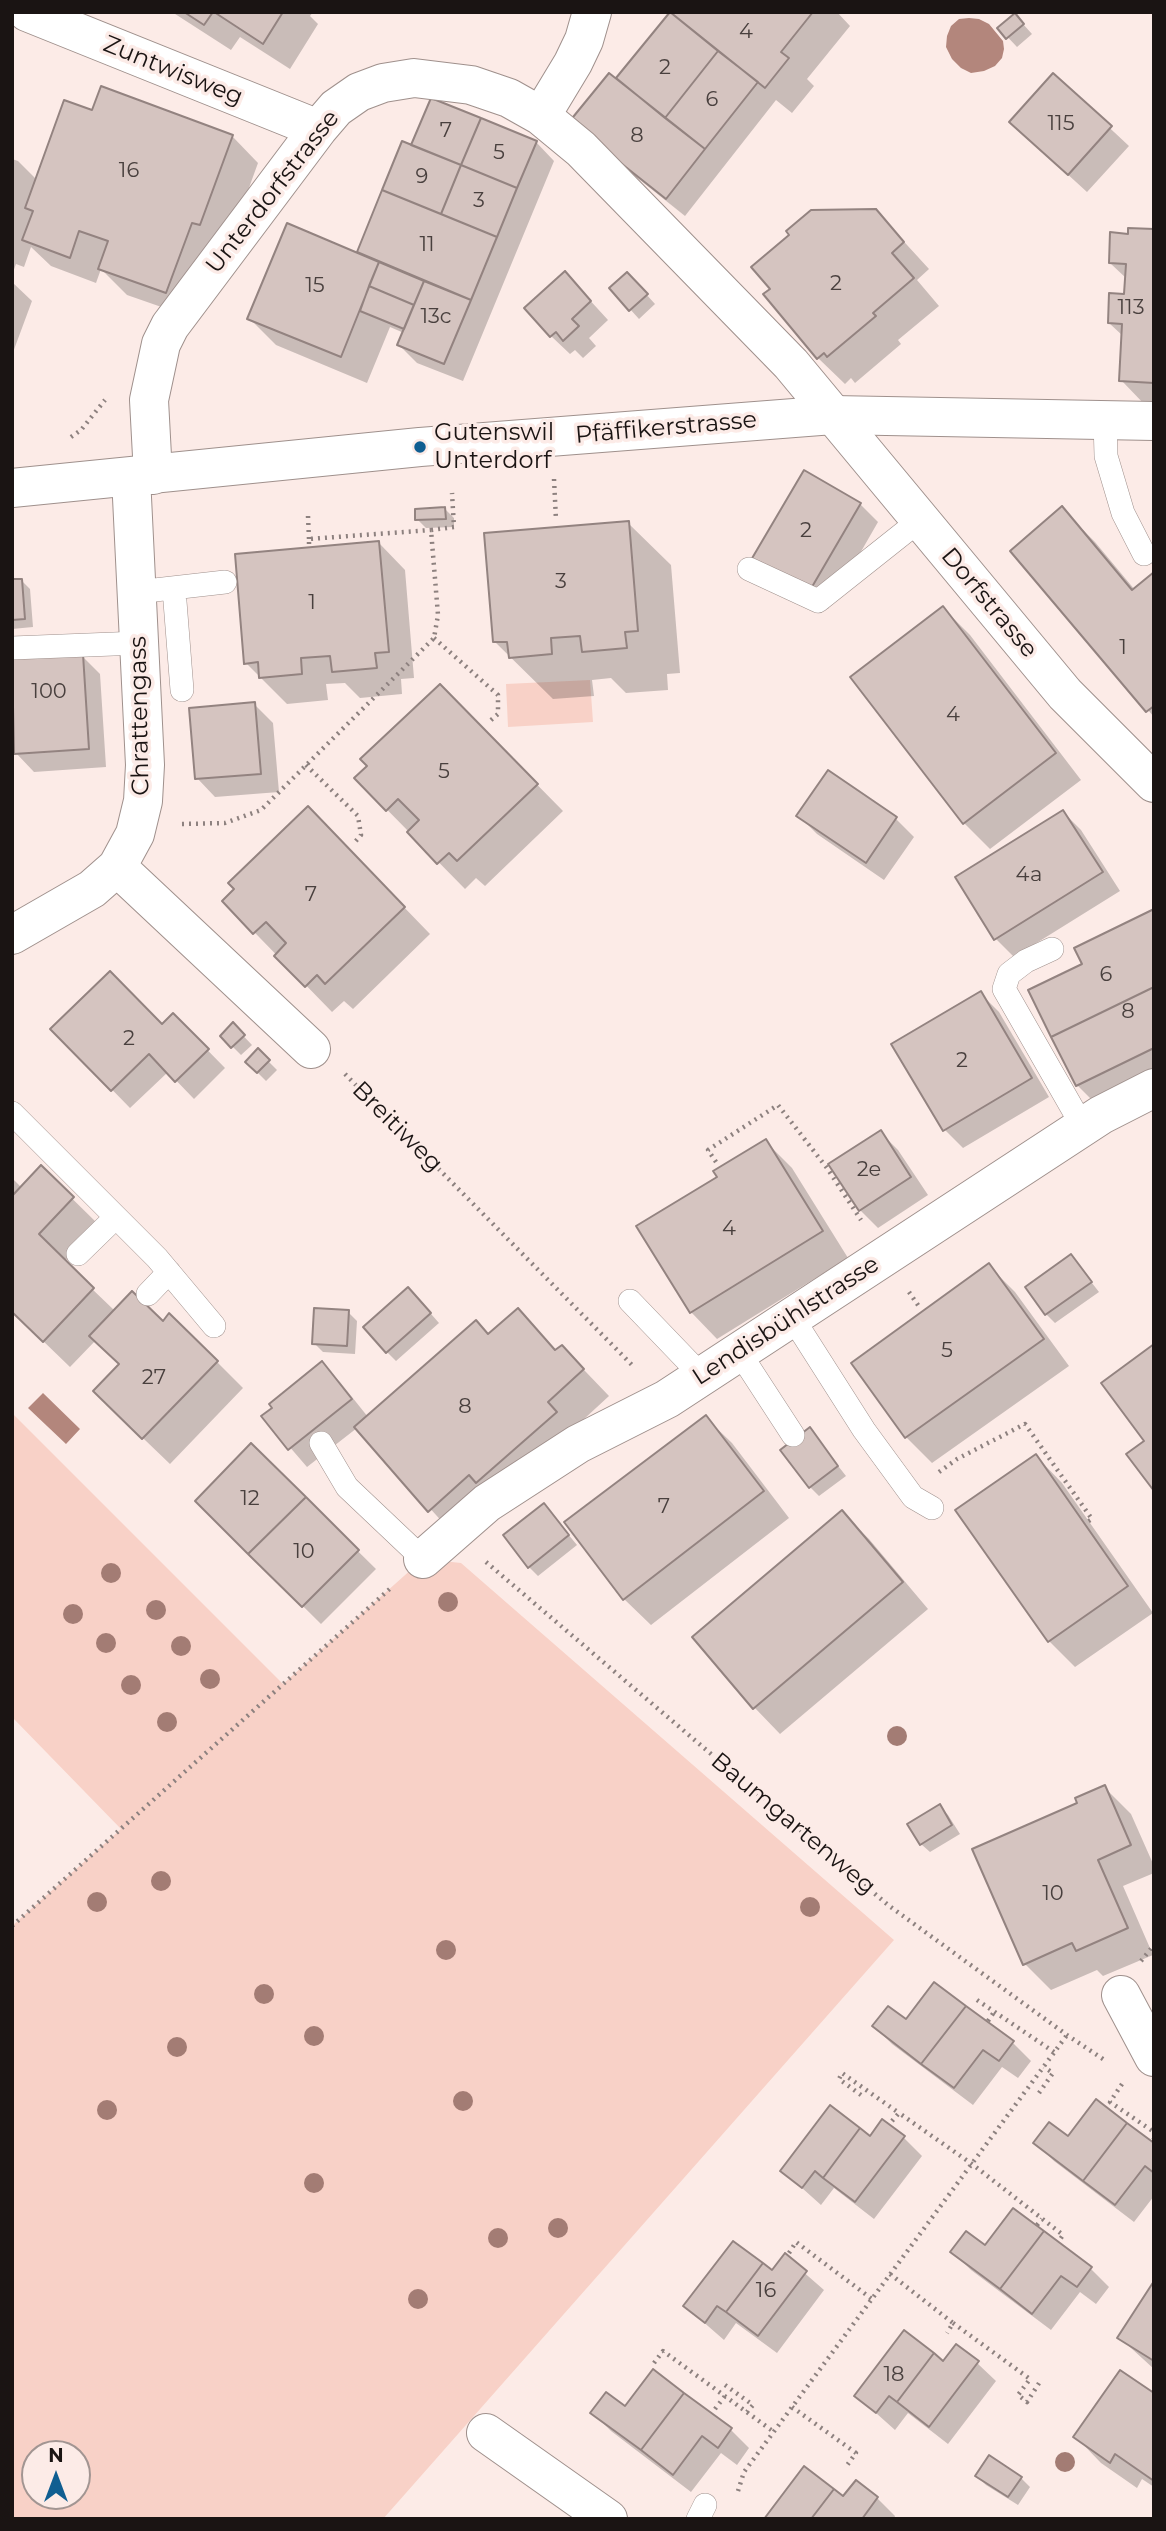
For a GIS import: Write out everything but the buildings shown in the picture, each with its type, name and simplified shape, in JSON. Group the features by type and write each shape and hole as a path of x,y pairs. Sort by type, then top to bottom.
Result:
{"street":[{"name":"Zuntwisweg","path":"27,12 318,129"},
{"path":"541,116 573,63 584,40 592,12"},
{"name":"Unterdorfstrasse","path":"142,476 149,400 156,361 170,326 336,108 359,92 383,83 414,78 471,85 509,98 541,116 581,149 791,364 832,415"},
{"name":"Pfäffikerstrasse","path":"12,488 420,447 832,415 1154,421"},
{"name":"Dorfstrasse","path":"832,415 1065,694 1154,783"},
{"name":"Chrattengass","path":"12,935 92,889 117,867 135,834 144,800 145,765 137,592 142,476"},
{"path":"117,867 311,1049"},
{"name":"Lendisbühlstrasse","path":"423,1559 487,1503 578,1444 667,1399 1083,1127 1154,1088"},
{"path":"1121,1995 1154,2057"},
{"path":"486,2433 608,2519"}],"lane":[{"path":"1105,420 1105,456 1123,513 1144,554"},
{"path":"749,569 818,601 920,520"},
{"path":"137,592 225,582"},
{"path":"174,589 182,690"},
{"path":"12,648 139,643"},
{"path":"1052,950 1026,961 1009,974 1004,989 1083,1127"},
{"path":"17,1127 116,1217 169,1272 214,1326"},
{"path":"78,1254 116,1217"},
{"path":"148,1294 169,1272"},
{"path":"630,1301 702,1376"},
{"path":"792,1317 864,1430 912,1497 932,1508"},
{"path":"738,1352 793,1435"},
{"path":"321,1443 347,1488 423,1559"}],"path":[{"path":"70,438 81,430 135,360 156,361"},
{"path":"554,478 556,520"},
{"path":"308,516 309,542 454,527 452,493"},
{"path":"140,813 186,826 225,822 261,810 433,638 438,615 431,530"},
{"path":"433,638 498,695 498,714 490,721"},
{"path":"306,765 358,816 361,835 355,842"},
{"name":"Breitiweg","path":"311,1049 335,1064 667,1399"},
{"path":"716,1162 708,1150 778,1105 827,1168 885,1256"},
{"path":"932,1478 957,1459 1024,1424 1092,1519 1087,1522"},
{"name":"Baumgartenweg","path":"451,1532 888,1905 1108,2062"},
{"path":"12,1926 423,1559"},
{"path":"976,2000 1054,2052"},
{"path":"988,2021 994,2012"},
{"path":"736,2496 744,2472 1067,2035"},
{"path":"1039,2093 1053,2073 1044,2067"},
{"path":"861,2095 839,2079 842,2073 972,2164 1042,2218 1063,2235 1059,2241"},
{"path":"1118,2089 1110,2102 1115,2108 1154,2132"},
{"path":"892,2121 899,2113"},
{"path":"1037,2225 1042,2218"},
{"path":"789,2253 796,2242 872,2299"},
{"path":"890,2274 1030,2379 1018,2395 1027,2402 1041,2380"},
{"path":"947,2333 953,2323"},
{"path":"654,2363 663,2351 774,2432"},
{"path":"725,2385 752,2406 747,2412"},
{"path":"715,2409 725,2396"},
{"path":"792,2407 856,2453 845,2468"}],"shaded area":[{"path":"969,18 989,24 1003,41 1002,58 995,66 984,71 971,73 961,68 946,47 951,26 959,19"},
{"path":"590,680 593,722 508,727 506,684"},
{"path":"43,1393 80,1429 66,1444 28,1408"},
{"path":"12,1413 283,1684 423,1559 461,1563 894,1940 383,2519 12,2519 12,1926 121,1829 12,1717"}],"place":[{"name":"Gutenswil Unterdorf","path":"420,447"}]}
